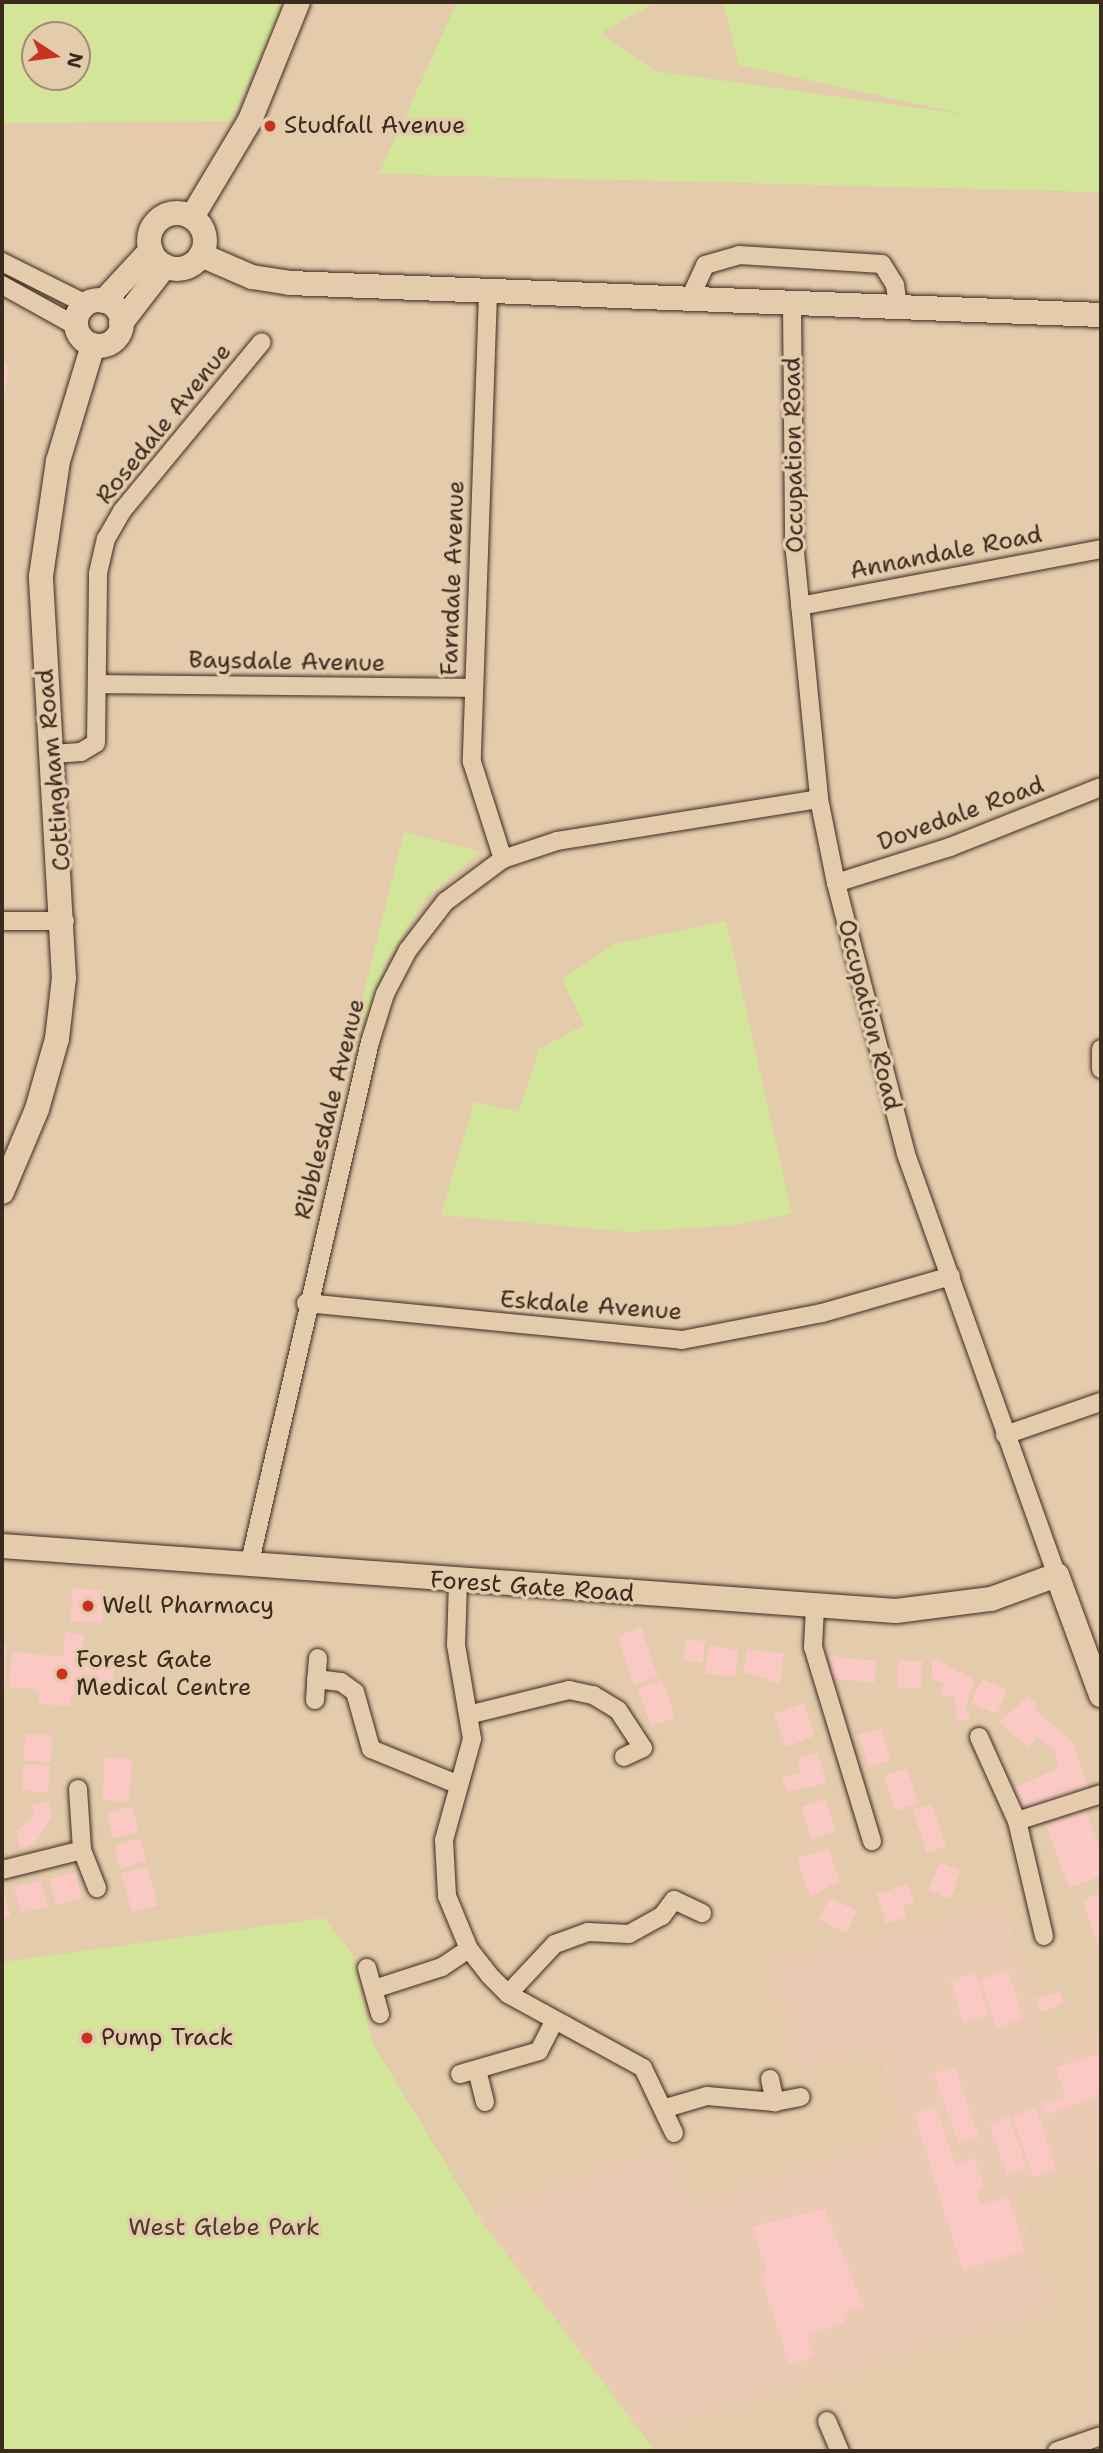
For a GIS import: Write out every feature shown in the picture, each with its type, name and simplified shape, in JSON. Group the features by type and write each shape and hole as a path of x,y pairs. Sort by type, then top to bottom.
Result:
{"street":[{"path":"192,217 250,120 298,2"},
{"path":"89,310 93,345 112,341 158,258 151,233 160,219 176,213 192,217 203,230 201,255"},
{"path":"158,258 181,268 201,255"},
{"path":"201,255 252,277 290,283 488,294 1101,315"},
{"path":"689,300 705,265 740,255 882,264 895,285 898,307"},
{"path":"89,310 158,258"},
{"path":"2,262 89,310"},
{"path":"2,285 89,310 117,309 121,323"},
{"name":"Farndale Avenue","path":"488,294 472,762 503,859"},
{"name":"Occupation Road","path":"792,303 800,606 819,799 836,883 873,1043 1005,1435 1101,1695"},
{"name":"Rosedale Avenue","path":"53,754 81,752 96,743 100,684 98,573 106,539 122,511 262,342"},
{"name":"Cottingham Road","path":"2,1192 37,1109 57,1039 65,921 41,576 58,461 93,345"},
{"name":"Annandale Road","path":"800,606 1101,549"},
{"name":"Baysdale Avenue","path":"100,684 473,688"},
{"name":"Dovedale Road","path":"836,883 950,848 1101,787"},
{"name":"Ribblesdale Avenue","path":"249,1566 306,1303 387,987 445,902 503,859 557,841 819,799"},
{"path":"2,921 65,921"},
{"path":"1101,1049 1101,1069"},
{"name":"Eskdale Avenue","path":"306,1303 682,1340 822,1314 951,1276"},
{"path":"1005,1435 1101,1402"},
{"name":"Forest Gate Road","path":"2,1546 815,1608 948,1608 1058,1575"},
{"path":"458,1582 456,1645 472,1713 459,1786 444,1840 447,1896 469,1949 508,1994 643,2068 666,2108 674,2133"},
{"path":"815,1608 813,1647 872,1840"},
{"path":"315,1700 318,1658"},
{"path":"316,1679 341,1682 355,1692 372,1749 459,1786"},
{"path":"472,1713 569,1690 593,1695 618,1710 643,1748 624,1757"},
{"path":"979,1737 1017,1821 1044,1936"},
{"path":"78,1788 82,1850 97,1888"},
{"path":"1017,1821 1101,1794"},
{"path":"2,1870 82,1850"},
{"path":"508,1994 555,1944 588,1932 629,1934 662,1916 674,1900 702,1913"},
{"path":"374,1989 442,1968 469,1949"},
{"path":"367,1968 380,2014"},
{"path":"485,2102 468,2072 539,2052 554,2021"},
{"path":"770,2079 775,2102"},
{"path":"666,2108 707,2096 775,2102 801,2097"},
{"path":"827,2421 840,2451"},
{"path":"1057,2451 1101,2436"}],"shaded area":[{"path":"1003,1903 1048,2045 1101,2029 1101,2164 1016,2193 1057,2311 640,2434 476,2214 668,2146 692,2206 905,2135 878,2049 802,2070 772,1961"}],"green space":[{"path":"2,2 286,2 231,121 2,123"},
{"path":"457,2 656,2 601,33 655,71 967,115 739,65 723,2 1101,2 1101,192 379,174"},
{"path":"404,832 481,852 426,898 386,962 367,1017 358,1016"},
{"path":"726,921 792,1214 734,1225 629,1232 441,1215 474,1102 519,1112 539,1049 584,1025 562,979 615,944"},
{"name":"West Glebe Park","path":"324,1918 352,1954 372,2042 476,2214 655,2451 2,2451 2,1962"}],"building":[{"path":"2,357 9,368 3,403 2,403"},
{"name":"Well Pharmacy","path":"73,1588 105,1591 102,1623 70,1621"},
{"path":"641,1627 658,1677 634,1685 618,1636"},
{"name":"Forest Gate Medical Centre","path":"65,1632 84,1634 82,1660 115,1662 112,1698 71,1695 70,1706 38,1704 39,1693 30,1688 9,1687 12,1652 63,1657"},
{"path":"685,1640 705,1641 703,1663 684,1661"},
{"path":"2,1643 7,1644 4,1698 2,1698"},
{"path":"709,1646 738,1650 735,1677 705,1673"},
{"path":"747,1649 784,1654 780,1684 744,1672"},
{"path":"830,1656 877,1661 874,1683 828,1678"},
{"path":"932,1657 975,1680 965,1708 971,1719 957,1721 954,1697 940,1694 944,1683 932,1678"},
{"path":"898,1661 922,1661 922,1688 897,1688"},
{"path":"662,1679 675,1717 651,1726 638,1688"},
{"path":"982,1679 1007,1690 997,1714 971,1703"},
{"path":"1029,1696 1039,1707 1034,1709 1072,1741 1089,1789 1022,1812 1013,1788 1059,1768 1054,1750 1037,1737 1029,1748 999,1722"},
{"path":"803,1703 815,1736 786,1747 774,1714"},
{"path":"881,1728 891,1760 869,1767 858,1735"},
{"path":"26,1733 53,1736 50,1763 23,1760"},
{"path":"817,1752 827,1783 787,1792 782,1778 801,1772 797,1759"},
{"path":"105,1757 132,1759 129,1802 102,1800"},
{"path":"24,1764 50,1766 48,1793 21,1790"},
{"path":"907,1768 919,1803 895,1811 884,1776"},
{"path":"825,1799 836,1831 812,1840 801,1807"},
{"path":"49,1801 52,1816 35,1844 20,1848 16,1832 35,1814 32,1805"},
{"path":"932,1804 946,1846 927,1853 913,1810"},
{"path":"132,1806 139,1832 113,1838 107,1814"},
{"path":"1086,1810 1101,1851 1101,1876 1069,1888 1046,1825"},
{"path":"140,1838 146,1861 120,1869 114,1846"},
{"path":"828,1848 840,1881 810,1897 797,1859"},
{"path":"940,1862 961,1871 950,1899 928,1890"},
{"path":"147,1866 158,1905 132,1912 121,1873"},
{"path":"75,1872 82,1899 56,1905 49,1879"},
{"path":"41,1880 48,1906 21,1913 14,1887"},
{"path":"908,1884 914,1902 903,1905 907,1917 886,1924 876,1894"},
{"path":"4,1891 11,1917 2,1919 2,1892"},
{"path":"1101,1893 1101,1953 1082,1900"},
{"path":"829,1898 857,1910 847,1933 819,1920"},
{"path":"1008,1971 1023,2019 996,2028 981,1979"},
{"path":"975,1973 988,2015 963,2022 951,1981"},
{"path":"1059,1991 1064,2003 1041,2012 1036,1999"},
{"path":"1101,2054 1101,2094 1046,2115 1042,2103 1066,2098 1056,2067"},
{"path":"954,2067 979,2137 959,2144 934,2074"},
{"path":"936,2106 955,2165 975,2159 984,2187 976,2190 981,2206 1008,2197 1025,2251 963,2270 914,2114"},
{"path":"1036,2108 1056,2170 1033,2177 1013,2116"},
{"path":"1009,2117 1027,2168 1007,2175 990,2124"},
{"path":"824,2209 864,2307 842,2314 845,2322 807,2335 814,2356 790,2365 760,2274 767,2272 752,2227"}],"place":[{"name":"Studfall Avenue","path":"270,126"},
{"name":"Well Pharmacy","path":"88,1606"},
{"name":"Forest Gate Medical Centre","path":"62,1674"},
{"name":"Pump Track","path":"87,2038"}]}
